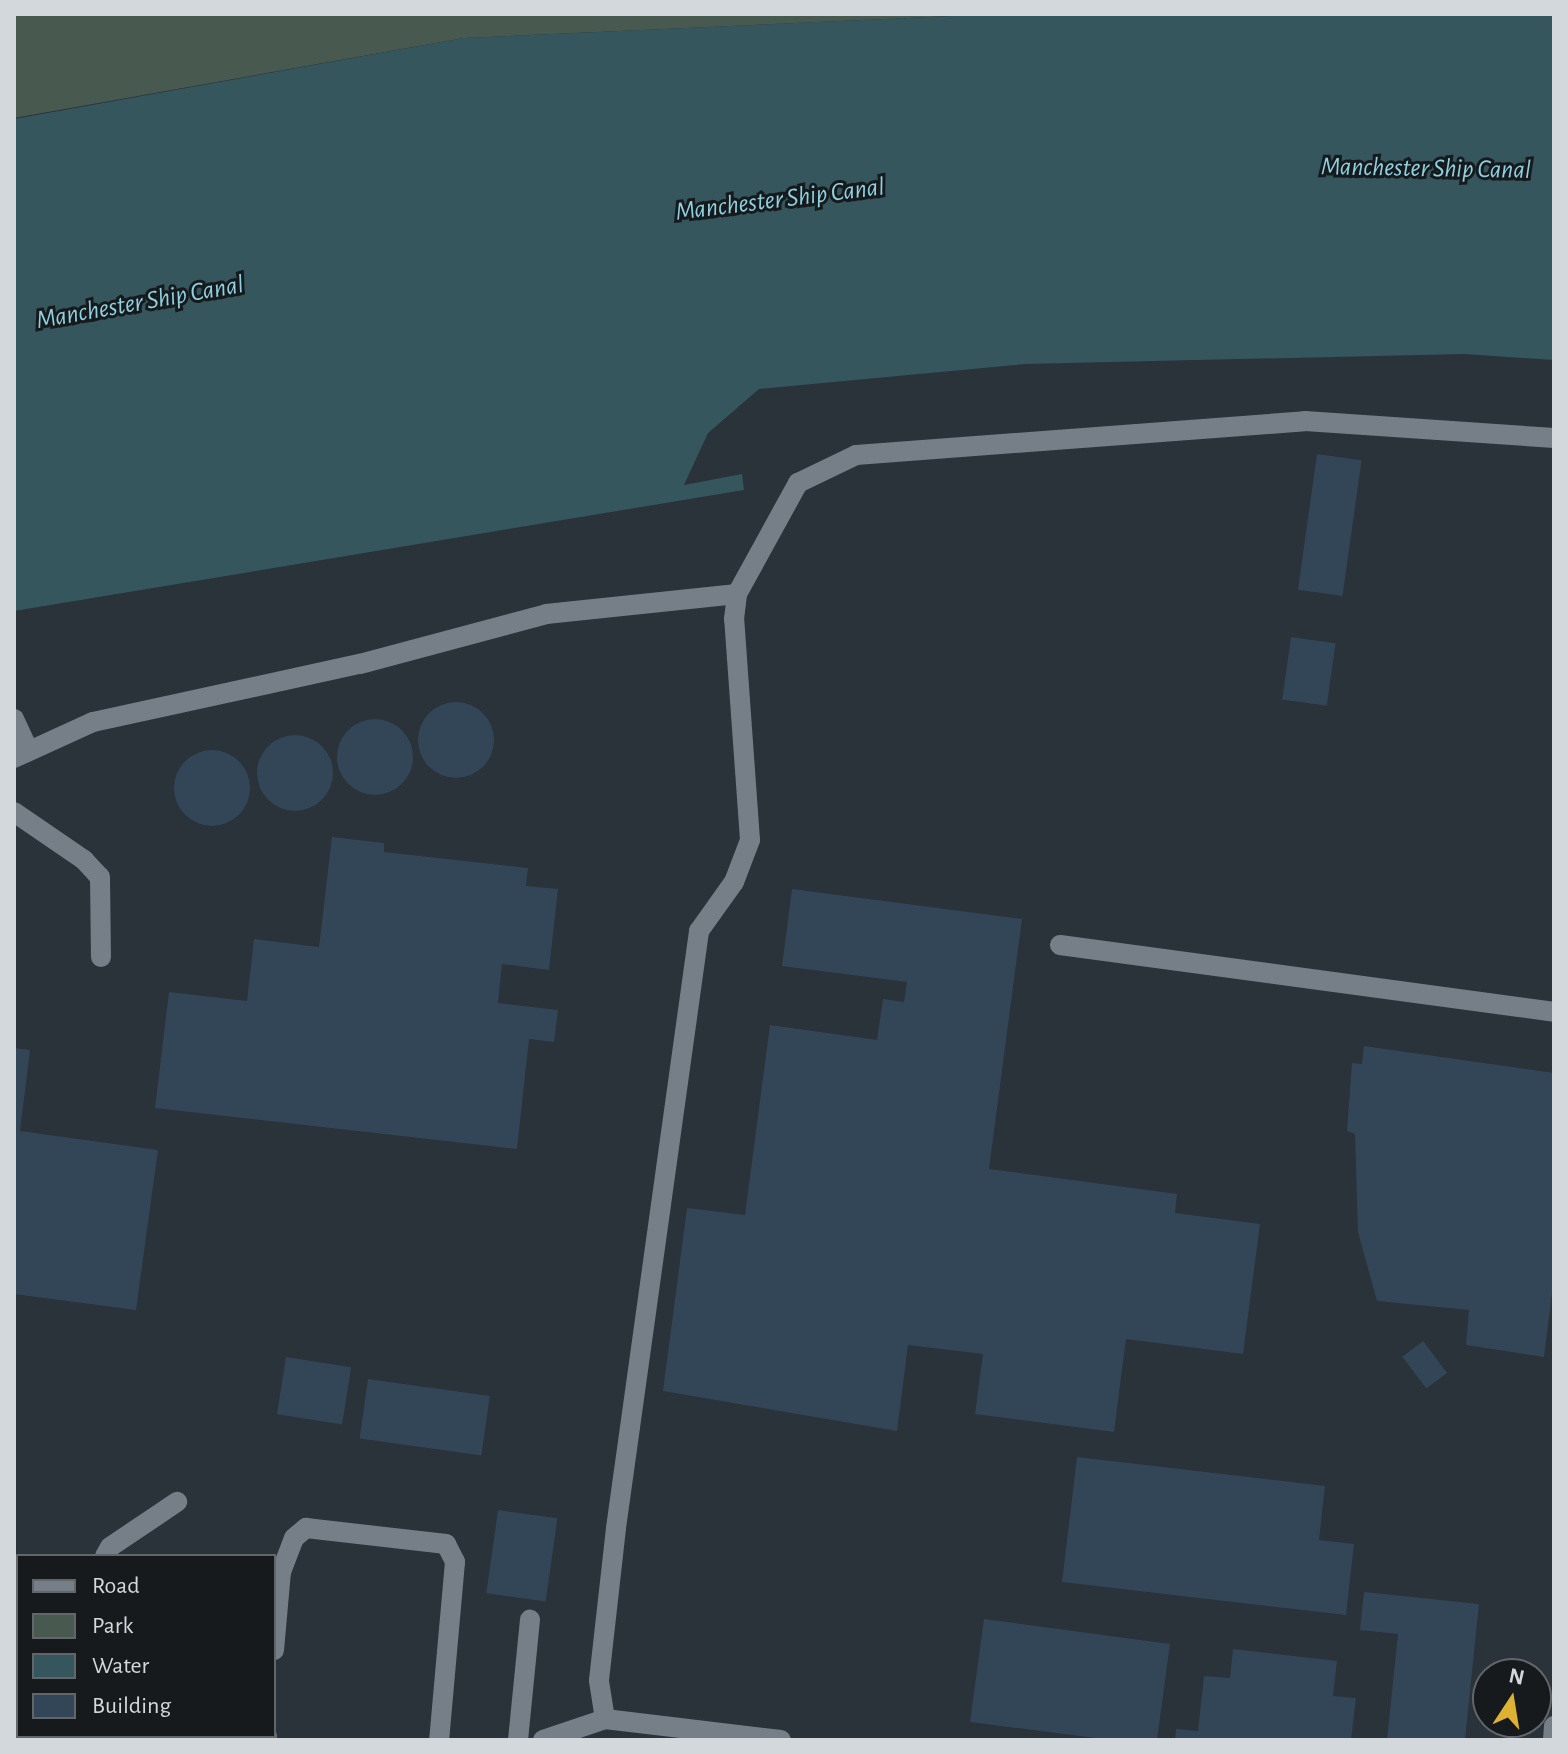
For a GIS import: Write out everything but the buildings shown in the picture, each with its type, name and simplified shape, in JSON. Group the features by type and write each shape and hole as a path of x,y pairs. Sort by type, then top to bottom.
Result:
{"lane":[{"path":"605,1719 599,1680 616,1528 699,931 734,882 750,840 734,619 737,594 798,483 856,455 1305,421 1554,438"},
{"path":"14,719 21,753 93,722 360,664 546,614 737,594"},
{"path":"14,812 84,860 100,877 101,957"},
{"path":"1060,945 1554,1012"},
{"path":"106,1554 110,1547 177,1502"},
{"path":"276,1628 281,1572 294,1538 306,1528 446,1544 455,1562 439,1740"},
{"path":"518,1740 530,1620"},
{"path":"543,1740 605,1719 781,1740"},
{"path":"1553,1740 1554,1726"}],"green space":[{"path":"997,14 464,38 14,118 14,15"}],"water":[{"name":"Manchester Ship Canal","path":"997,14 1554,14 1554,360 1464,354 1025,364 759,389 708,433 684,485 742,474 744,490 14,611 14,119 464,38"}]}
